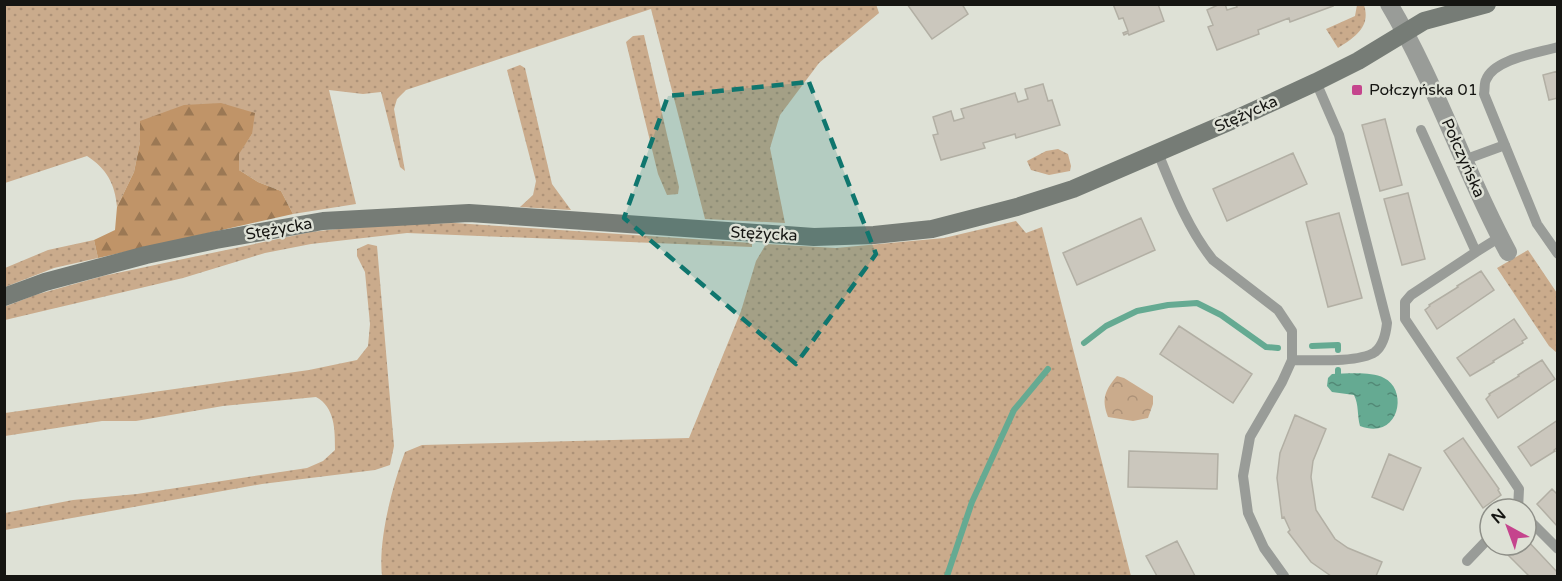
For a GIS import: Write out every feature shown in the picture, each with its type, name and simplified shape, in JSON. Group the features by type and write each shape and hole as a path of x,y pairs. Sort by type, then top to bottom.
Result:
{"street":[{"name":"Połczyńska","path":"1389,4 1405,31 1504,244"},
{"name":"Stężycka","path":"4,297 45,282 146,255 323,221 470,213 814,237 874,235 932,228 1017,207 1073,189 1316,82 1358,61 1424,21 1487,4"}],"lane":[{"path":"1557,48 1507,61 1494,68 1486,79 1484,94 1537,224 1557,254"},
{"path":"1292,360 1364,358 1376,351 1385,339 1387,322 1339,135 1316,82"},
{"path":"1422,130 1476,252"},
{"path":"1464,160 1505,145"},
{"path":"1158,153 1195,235 1206,251 1213,260 1278,310 1292,331 1292,360 1250,437 1243,476 1248,513 1264,548 1284,576"},
{"path":"1504,244 1476,252 1411,295 1405,302 1404,311 1405,319 1519,489 1519,497"},
{"path":"1538,529 1557,549"},
{"path":"1467,561 1478,550"}],"highlighted area":[{"path":"809,82 876,254 796,364 624,218 668,96"}],"green space":[{"path":"876,4 879,13 819,63 780,115 770,148 785,223 705,219 651,9 406,90 397,99 394,109 405,171 400,167 381,92 363,94 329,90 356,204 293,214 281,191 258,182 239,170 238,154 252,134 140,121 140,142 134,172 117,207 109,178 100,166 87,156 5,183 4,5"},
{"path":"1357,5 1364,5 1366,13 1363,25 1356,35 1338,48 1326,29 1355,16"},
{"path":"644,35 679,187 678,194 667,195 658,174 626,42 633,36"},
{"path":"520,65 525,68 552,184 571,210 520,207 533,195 536,181 507,70"},
{"path":"221,103 255,113 252,134 239,154 239,170 258,182 281,191 293,214 98,258 94,240 115,230 117,207 134,172 140,142 140,121 184,105"},
{"path":"1058,149 1068,154 1070,171 1049,175 1031,170 1027,161 1046,151"},
{"path":"1016,221 1026,233 1042,227 1131,576 382,576 384,530 395,481 405,452 422,445 689,438 741,311 756,261 766,244 836,248 944,238"},
{"path":"455,223 752,243 752,247 407,233 311,244 265,253 183,278 5,320 4,307 35,295 103,276 311,232 374,225"},
{"path":"94,240 98,258 54,268 5,287 5,268 48,250"},
{"path":"368,244 377,246 394,446 390,465 375,470 262,484 5,530 5,513 73,500 137,494 307,468 323,461 335,450 334,427 327,407 316,397 223,406 136,421 102,421 5,436 5,413 309,370 357,360 368,346 370,324 365,272 357,256 357,249"},
{"path":"1528,250 1557,293 1557,353 1549,346 1497,268"},
{"path":"1117,376 1153,396 1148,418 1133,421 1108,417 1105,395"}],"water":[{"path":"1332,374 1378,376 1392,384 1398,402 1391,421 1384,427 1373,429 1360,426 1354,395 1332,392 1327,386 1328,378"}],"building":[{"path":"907,4 962,4 968,14 932,39"},
{"path":"1113,4 1158,4 1164,21 1124,35 1123,33 1128,31 1123,18 1119,19"},
{"path":"1225,4 1227,10 1237,7 1236,4 1332,4 1333,6 1290,22 1289,18 1258,30 1259,34 1217,50 1208,27 1213,25 1207,10"},
{"path":"1558,71 1558,98 1549,100 1543,75"},
{"path":"1043,84 1048,101 1052,100 1060,125 1016,138 1015,134 983,143 985,148 941,160 933,135 938,134 933,117 951,111 954,121 964,118 961,109 1015,93 1018,102 1028,99 1025,89"},
{"path":"1385,119 1402,185 1380,191 1362,125"},
{"path":"1293,153 1307,184 1227,221 1213,189"},
{"path":"1408,193 1425,259 1402,265 1384,199"},
{"path":"1339,213 1362,298 1328,307 1306,222"},
{"path":"1141,218 1155,250 1077,285 1063,253"},
{"path":"1481,271 1494,290 1437,329 1425,310 1429,305"},
{"path":"1514,319 1527,338 1522,341 1523,343 1470,376 1457,358"},
{"path":"1179,326 1252,374 1233,403 1160,354"},
{"path":"1542,360 1555,379 1498,418 1486,399 1489,394"},
{"path":"1295,415 1326,429 1313,461 1311,477 1316,510 1335,539 1348,548 1382,562 1376,576 1331,576 1311,562 1288,532 1290,530 1284,517 1282,518 1277,478 1280,453"},
{"path":"1558,420 1558,447 1531,466 1518,447"},
{"path":"1463,438 1501,495 1478,497 1478,501 1444,451"},
{"path":"1129,451 1218,454 1217,489 1128,487"},
{"path":"1389,454 1421,468 1403,510 1372,497"},
{"path":"1552,489 1558,495 1558,527 1538,505"},
{"path":"1177,541 1195,576 1157,576 1146,556"},
{"path":"1538,552 1558,573 1558,576 1529,576 1510,557 1538,557"}],"waterway":[{"path":"1084,343 1106,326 1137,311 1168,305 1197,303 1221,315 1266,347 1278,348"},
{"path":"1312,346 1338,345 1338,350"},
{"path":"947,576 972,502 1014,410 1048,369"}],"place":[{"name":"Połczyńska 01","path":"1357,90"}]}
